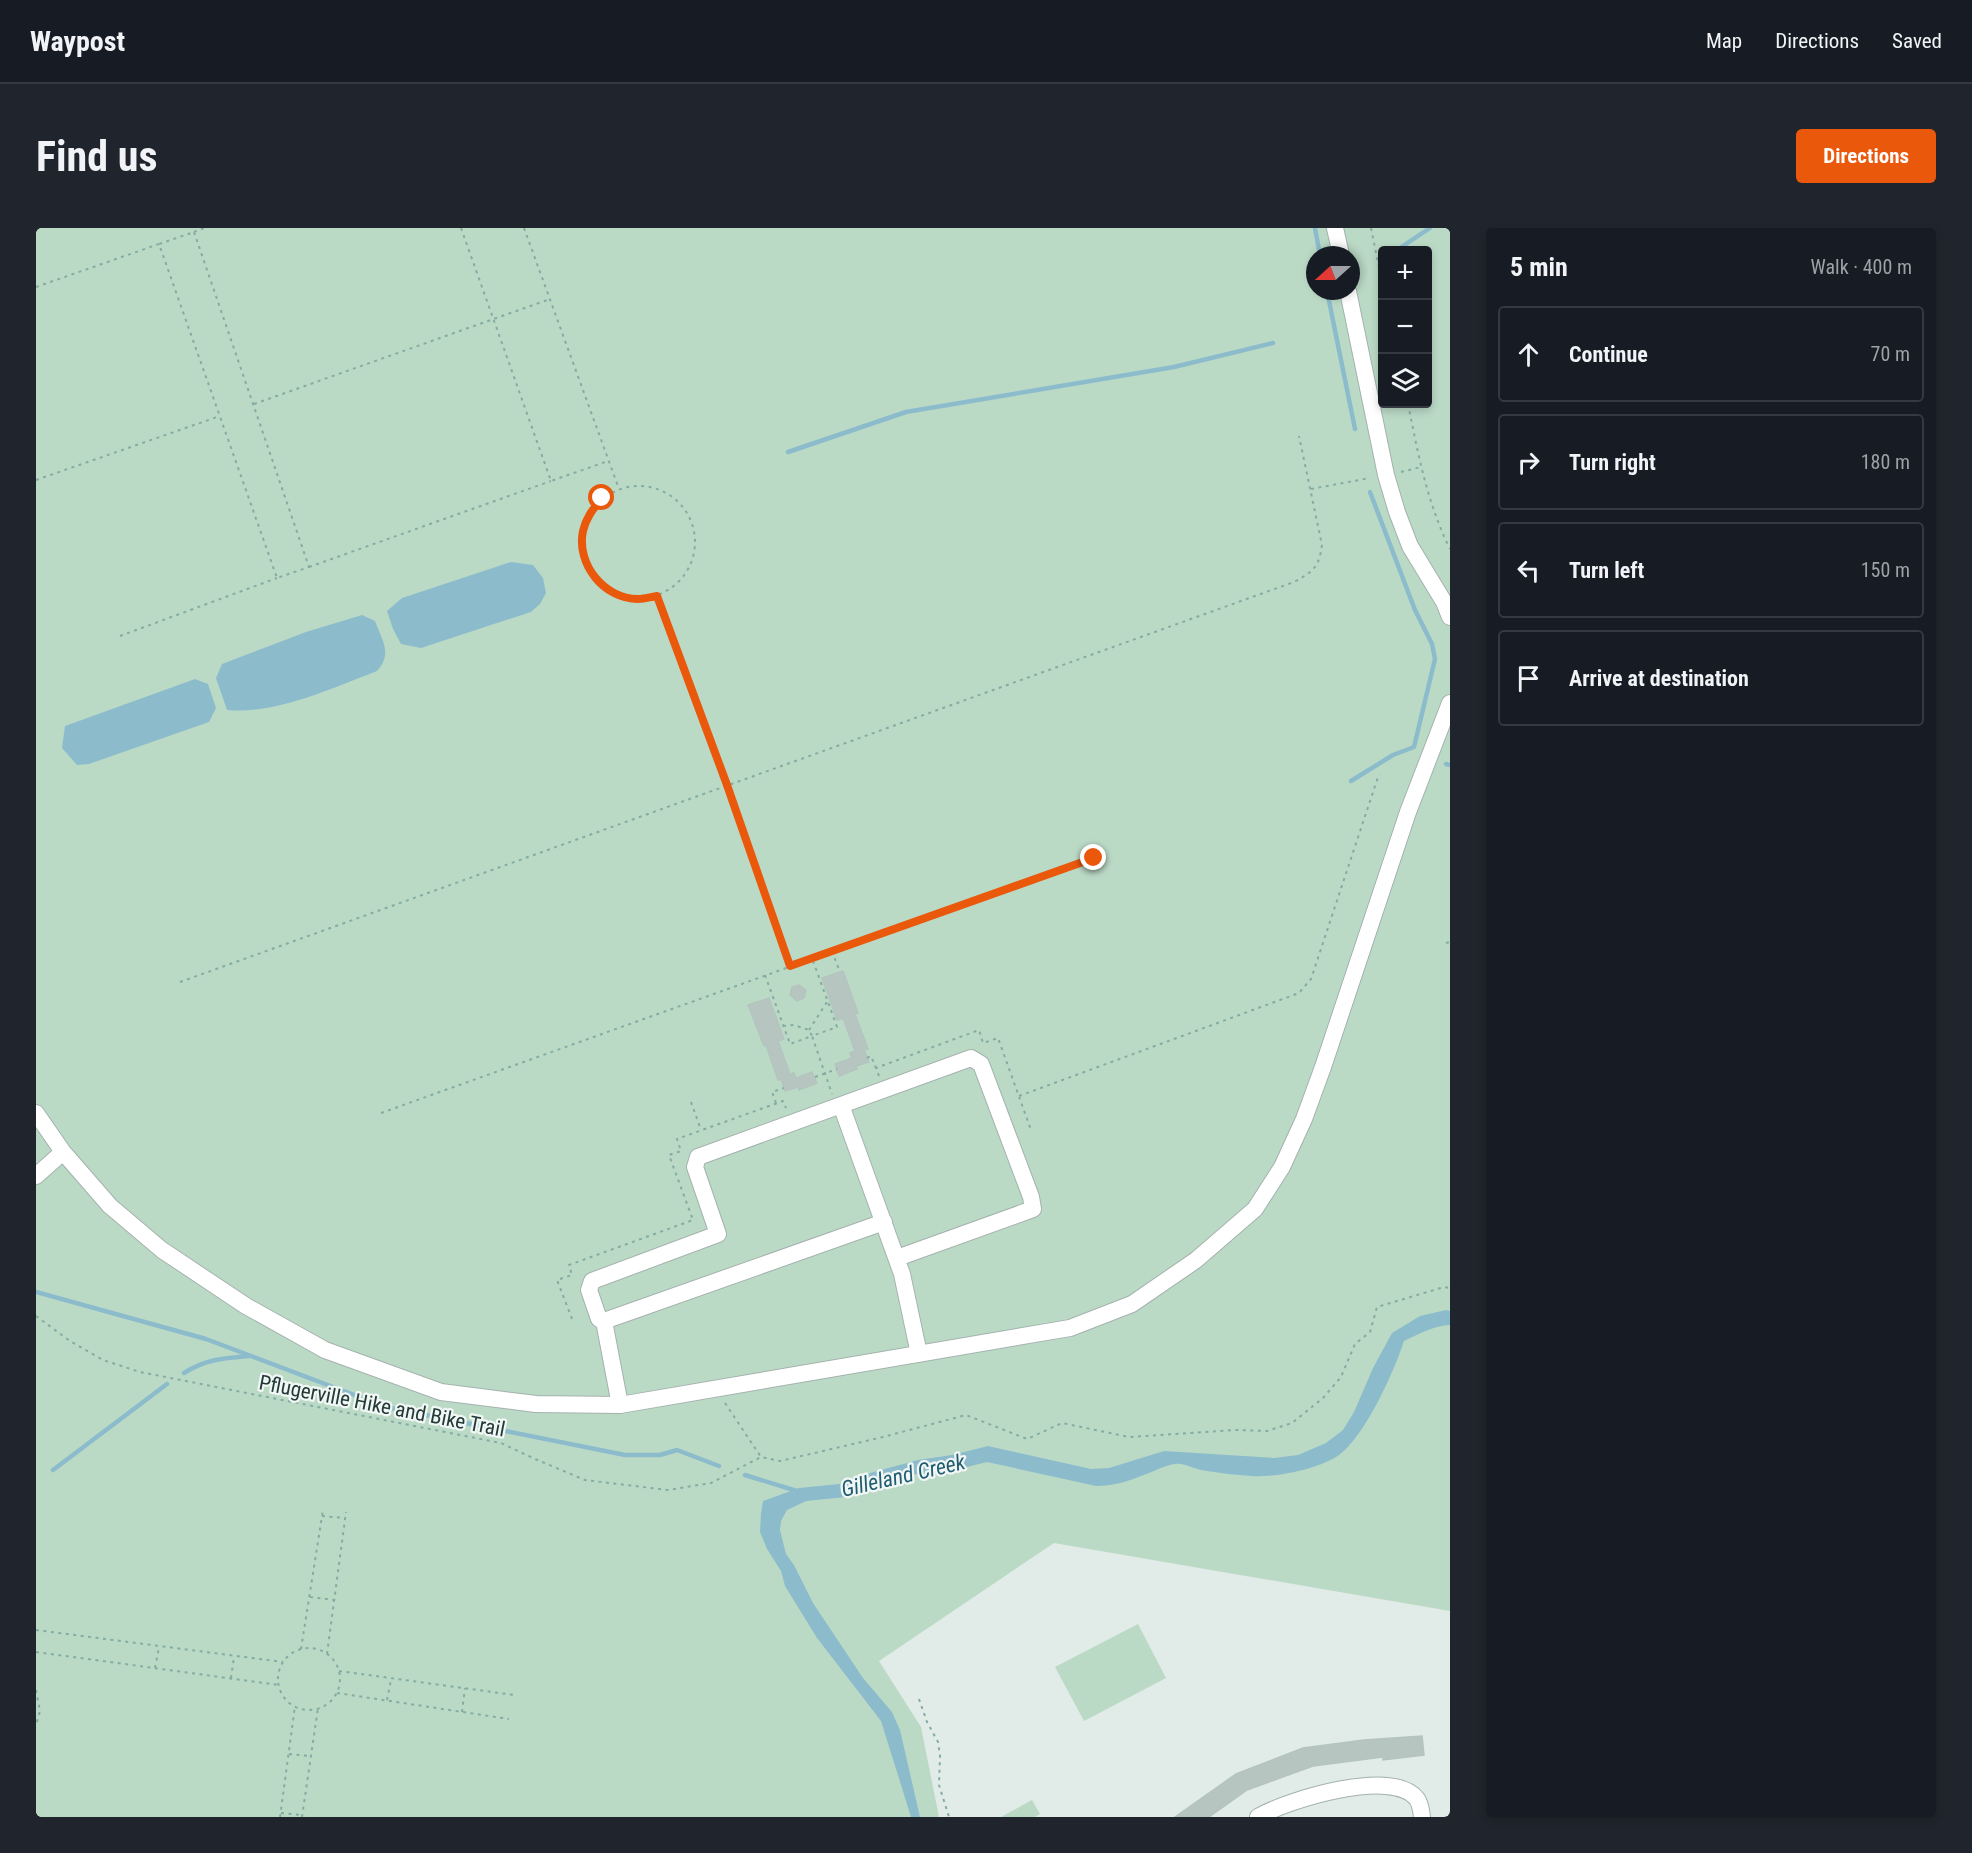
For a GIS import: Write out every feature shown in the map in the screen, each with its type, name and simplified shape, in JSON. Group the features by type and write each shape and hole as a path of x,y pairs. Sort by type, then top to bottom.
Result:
{"street":[{"path":"1335,228 1339,246"},
{"path":"1350,300 1386,475 1397,513 1410,546 1448,608"},
{"path":"36,1113 63,1152 110,1206 162,1250 246,1306 325,1350 441,1392 536,1404 620,1405 1070,1328 1132,1304 1196,1260 1255,1209 1282,1167 1304,1119 1408,812 1449,709"},
{"path":"884,1222 604,1321 599,1319 589,1290 592,1281 718,1234 694,1167 698,1157 837,1101 971,1058 981,1064 1031,1197 1033,1209 897,1258"},
{"path":"837,1101 897,1258 919,1354"},
{"path":"36,1176 63,1152"},
{"path":"604,1321 620,1405"},
{"path":"1258,1817 1316,1795 1356,1787 1380,1786 1398,1788 1410,1793 1420,1805 1422,1817"}],"path":[{"path":"36,287 204,228"},
{"path":"461,228 551,481"},
{"path":"524,228 619,489"},
{"path":"1371,228 1378,260"},
{"path":"194,231 309,567"},
{"path":"159,244 277,578"},
{"path":"254,404 550,299"},
{"path":"1409,408 1422,467 1439,526 1450,549"},
{"path":"36,480 220,416"},
{"path":"180,982 1294,582 1309,574 1319,562 1322,545 1299,436"},
{"path":"120,636 608,460"},
{"path":"1395,473 1422,467"},
{"path":"1311,489 1376,477"},
{"path":"635,485 651,487 666,493 679,503 689,516 694,531 695,548 691,563 683,578 671,589 657,596 637,599 618,595 602,585 589,570 583,551 583,532 590,513 602,498 619,489 635,485"},
{"path":"657,596 727,785 790,966"},
{"path":"1019,1096 1299,993 1311,979 1379,774"},
{"path":"381,1113 1094,858"},
{"path":"832,951 840,972"},
{"path":"765,975 790,1044 837,1027 812,958"},
{"path":"809,1030 828,1001"},
{"path":"783,1026 794,1025 809,1030 837,1101"},
{"path":"867,1058 871,1056 876,1068"},
{"path":"815,1077 837,1069"},
{"path":"776,1103 772,1092 784,1088"},
{"path":"572,1319 557,1280 572,1275 569,1265 693,1220 669,1155 681,1151 677,1139 783,1101 788,1113"},
{"path":"691,1102 701,1130"},
{"path":"718,1389 723,1401 761,1457 780,1461 966,1415 1027,1439 1062,1423 1129,1437 1236,1430 1267,1431 1292,1423 1323,1398 1341,1377 1355,1344 1370,1332 1377,1307 1444,1287 1450,1288"},
{"name":"Pflugerville Hike and Bike Trail","path":"36,1316 70,1341 103,1360 140,1372 501,1443 585,1480 668,1490 711,1483 761,1457"},
{"path":"302,1649 323,1510"},
{"path":"327,1654 346,1512"},
{"path":"322,1516 345,1518"},
{"path":"310,1597 334,1600"},
{"path":"36,1630 283,1662"},
{"path":"155,1668 159,1646"},
{"path":"302,1649 318,1649 327,1654 339,1671 337,1693 326,1705 310,1710 295,1706 282,1694 279,1685 278,1677 283,1662 294,1652 302,1649"},
{"path":"36,1652 279,1685"},
{"path":"231,1678 234,1656"},
{"path":"339,1671 514,1695"},
{"path":"387,1701 391,1678"},
{"path":"462,1712 465,1688"},
{"path":"36,1690 40,1711 36,1725"},
{"path":"337,1693 509,1719"},
{"path":"919,1699 927,1722 938,1742 939,1785 949,1817"},
{"path":"280,1817 295,1706"},
{"path":"281,1813 302,1816 318,1708"},
{"path":"289,1754 311,1756"}],"green space":[{"path":"36,228 1450,228 1450,1611 1054,1543 879,1661 921,1727 939,1817 36,1817"},
{"path":"1138,1624 1166,1678 1084,1721 1055,1667"},
{"path":"1032,1800 1040,1814 1035,1817 1001,1817"}],"water":[{"path":"511,562 533,565 543,578 546,593 540,604 531,612 421,648 401,644 387,611 402,598"},
{"path":"362,615 375,621 385,647 382,665 377,671 284,704 245,710 227,710 216,678 222,664 306,632"},
{"path":"195,679 208,684 216,708 209,722 89,764 77,765 62,748 65,726"},
{"name":"Gilleland Creek","path":"1450,1311 1450,1325 1432,1328 1404,1341 1378,1402 1349,1446 1330,1460 1296,1472 1272,1476 1251,1476 1207,1471 1175,1464 1123,1482 1096,1486 987,1462 951,1471 909,1475 846,1497 806,1501 787,1510 781,1521 780,1530 786,1554 813,1603 863,1678 892,1712 900,1730 920,1817 911,1817 881,1721 817,1638 785,1586 781,1571 767,1549 760,1532 763,1501 799,1488 849,1483 870,1473 918,1460 988,1446 1091,1469 1109,1468 1164,1451 1274,1458 1298,1455 1326,1443 1343,1430 1392,1333 1420,1316"}],"building":[{"path":"843,971 858,1013 855,1014 868,1049 864,1050 869,1062 856,1066 857,1069 839,1076 835,1064 852,1058 850,1053 855,1051 843,1018 837,1020 822,978"},
{"path":"799,985 806,990 804,998 797,1001 790,995 792,987"},
{"path":"769,998 784,1039 778,1041 790,1074 794,1073 796,1078 812,1072 817,1083 799,1090 798,1087 785,1091 781,1079 778,1080 766,1045 764,1046 748,1005"},
{"path":"1422,1736 1424,1755 1383,1760 1383,1757 1313,1766 1247,1790 1209,1817 1175,1817 1236,1774 1303,1748 1364,1740"}],"waterway":[{"path":"1315,228 1318,246"},
{"path":"1403,246 1430,228"},
{"path":"1329,300 1355,429"},
{"path":"788,452 906,412 1174,367 1273,343"},
{"path":"1351,781 1393,755 1414,747 1435,659 1432,644 1415,610 1370,492"},
{"path":"1446,764 1450,765"},
{"path":"36,1292 206,1339 386,1407 625,1455 660,1455 677,1450 719,1466"},
{"path":"184,1373 208,1362 249,1356"},
{"path":"53,1470 167,1384"},
{"path":"745,1475 797,1491"}],"route":[{"path":"602,498 590,513 583,532 583,551 589,570 602,585 618,595 637,599 657,596 727,785 790,966 1094,858"}]}
